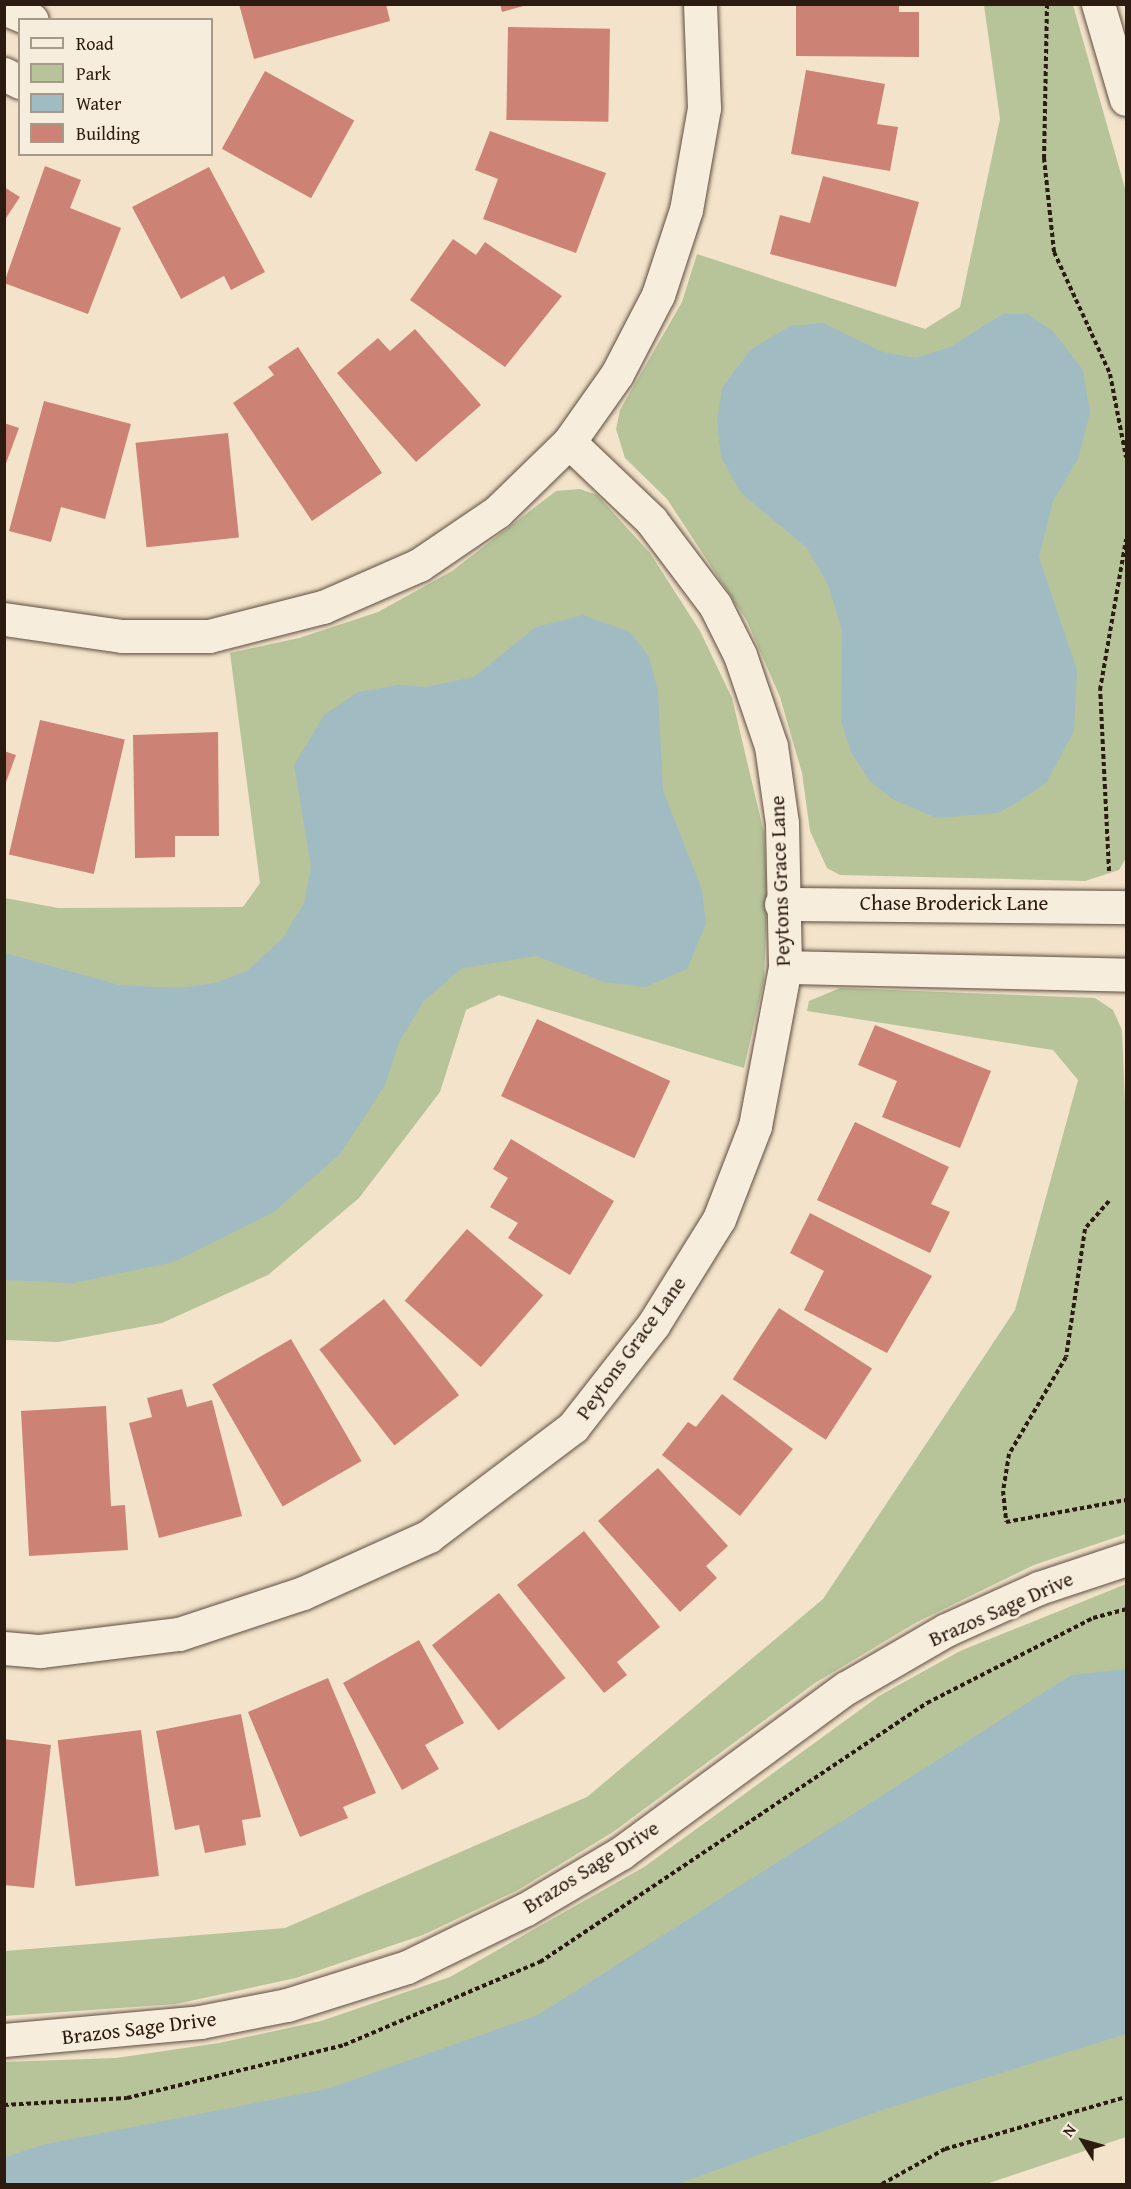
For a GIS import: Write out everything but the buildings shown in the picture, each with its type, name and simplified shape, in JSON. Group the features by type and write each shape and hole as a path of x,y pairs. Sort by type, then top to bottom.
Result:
{"street":[{"path":"4,619 122,636 209,636 323,607 419,565 497,512 569,442 617,374 658,295 686,210 704,108 700,4"},
{"path":"1098,4 1126,99"},
{"path":"4,8 27,18"},
{"path":"4,74 18,81"},
{"name":"Peytons Grace Lane","path":"4,1647 40,1651 179,1634 303,1593 429,1536 573,1428 653,1325 719,1219 755,1126 785,967 782,822 771,746 740,655 687,563 651,520 569,442"},
{"name":"Chase Broderick Lane","path":"782,904 1117,906"},
{"path":"785,967 1126,975"},
{"name":"Brazos Sage Drive","path":"4,2040 200,2022 286,2005 407,1967 526,1910 621,1853 846,1688 946,1630 1039,1587 1126,1558"}],"path":[{"path":"1047,4 1044,158 1054,252 1110,374 1126,457"},
{"path":"1117,906 1110,848 1100,690 1126,540"},
{"path":"1109,1202 1085,1228 1066,1358 1010,1454 1003,1491 1006,1522 1126,1500"},
{"path":"882,2184 945,2149 1126,2097"}],"green space":[{"path":"984,5 1073,5 1126,192 1126,858 1119,870 1085,881 840,875 827,868 810,831 802,773 780,697 747,621 667,499 625,458 616,429 620,410 682,302 697,254 925,329 960,307 1000,119"},
{"path":"580,489 597,495 650,553 700,631 732,698 764,833 767,904 764,980 744,1068 499,995 466,1010 440,1092 359,1198 268,1275 162,1323 58,1342 5,1340 5,898 58,908 243,907 260,883 230,653 299,638 378,612 452,571 556,491"},
{"path":"840,988 1095,998 1113,1010 1122,1030 1126,1128 1126,1534 1034,1565 917,1622 815,1683 613,1832 518,1890 423,1935 296,1978 176,2004 5,2016 5,1951 285,1928 587,1797 823,1599 1015,1310 1078,1080 1053,1050 807,1011 809,1001"},
{"path":"1126,1584 1126,2137 986,2184 5,2184 4,2062 116,2058 219,2043 321,2021 450,1977 644,1867 879,1696 960,1651"}],"water":[{"path":"1003,314 1028,314 1053,331 1083,370 1090,413 1078,459 1053,501 1039,557 1077,670 1074,731 1046,783 1021,800 998,813 937,818 892,799 869,780 851,752 841,721 842,630 828,585 807,548 741,493 721,457 717,422 722,388 750,350 790,326 823,323 883,352 916,358 950,347"},
{"path":"583,615 630,632 649,657 658,691 663,790 702,890 706,924 687,969 645,987 604,982 536,956 462,968 424,1001 399,1042 385,1085 340,1154 274,1212 174,1262 73,1283 5,1280 5,953 119,985 178,988 216,983 248,970 283,938 304,903 311,867 294,765 324,715 358,692 398,685 426,687 474,677 536,627"},
{"path":"1126,1669 1126,2034 882,2110 678,2184 5,2184 5,2157 46,2144 327,2089 538,2015 1071,1675"}]}
